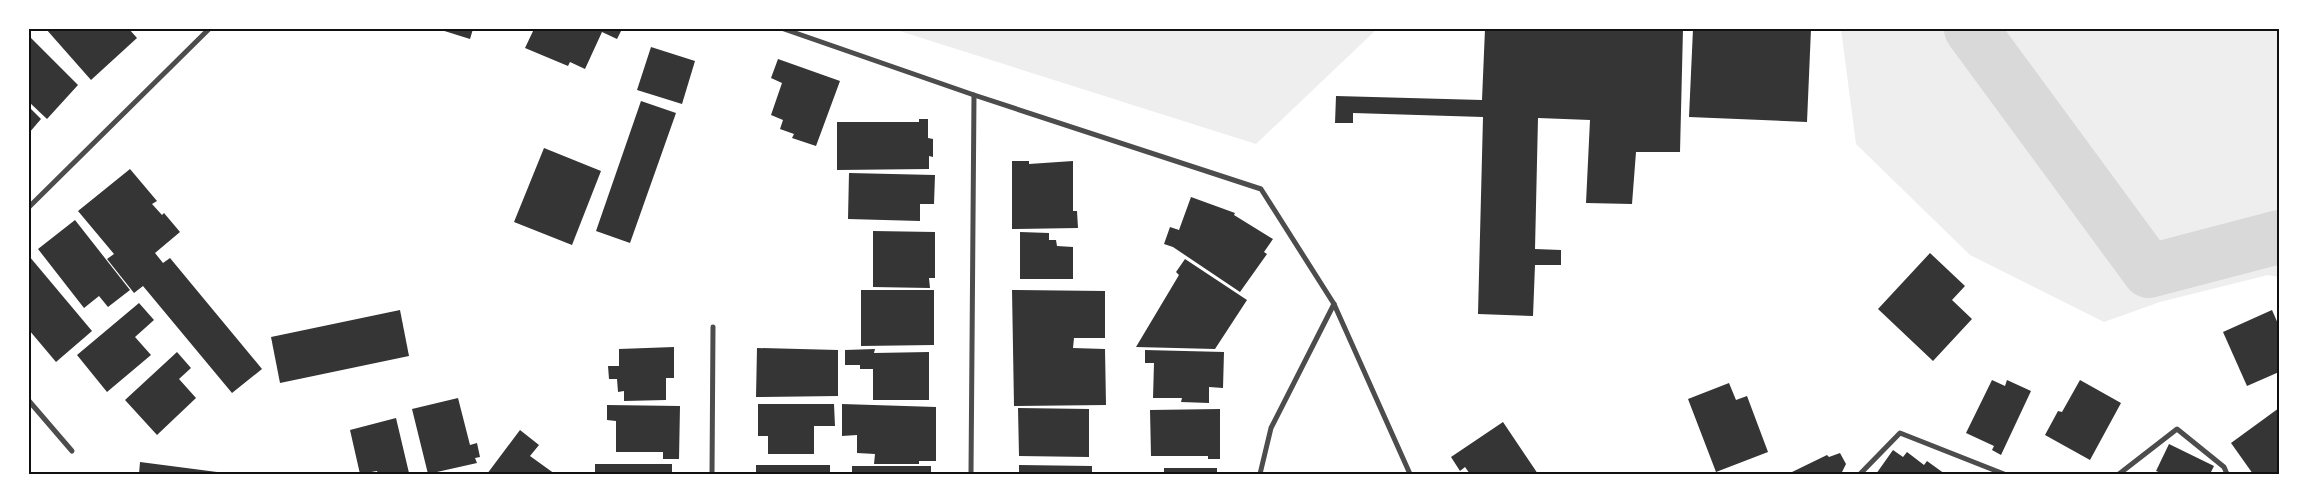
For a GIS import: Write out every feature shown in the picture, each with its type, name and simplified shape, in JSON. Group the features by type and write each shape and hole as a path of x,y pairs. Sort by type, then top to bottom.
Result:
{"street":[{"path":"29,207 209,29"},
{"path":"784,29 974,95 1261,189 1334,304 1410,474"},
{"path":"971,474 974,95"},
{"path":"1260,474 1270,428 1334,304"},
{"path":"712,474 713,327"},
{"path":"29,401 72,451"},
{"path":"2119,474 2178,429 2224,467 2227,474"},
{"path":"1860,474 1900,433 2004,474"}],"shaded area":[{"path":"893,29 1377,29 1256,144"},
{"path":"1841,29 2279,29 2279,277 2268,275 2160,302 2104,322 1970,255 1856,144"}],"building":[{"path":"46,29 129,29 137,38 91,80"},
{"path":"438,29 473,29 470,39"},
{"path":"534,29 622,29 617,39 602,32 585,69 570,62 568,66 525,48"},
{"path":"1485,29 1683,29 1680,152 1636,152 1632,204 1586,203 1590,120 1538,118 1535,249 1561,250 1561,265 1535,265 1533,316 1478,314 1483,117 1353,113 1353,123 1335,123 1336,96 1482,100"},
{"path":"1693,29 1811,29 1807,122 1689,117"},
{"path":"29,36 78,85 47,119 29,102"},
{"path":"651,47 695,61 682,104 637,90"},
{"path":"778,59 840,81 816,146 792,138 794,134 780,129 783,120 771,115 782,83 771,78"},
{"path":"641,101 676,113 630,243 596,231"},
{"path":"29,107 41,119 29,133"},
{"path":"919,119 928,119 928,138 933,139 933,157 929,156 929,169 837,170 837,122 919,122"},
{"path":"544,148 601,171 572,245 514,222"},
{"path":"1012,161 1029,161 1029,164 1073,161 1073,211 1077,211 1078,228 1012,229"},
{"path":"130,169 157,201 152,204 162,215 164,213 180,232 155,253 163,263 170,258 262,369 232,393 143,286 134,293 107,259 114,254 78,211"},
{"path":"849,173 935,175 934,204 920,204 920,221 848,219"},
{"path":"1191,197 1235,213 1234,215 1273,239 1264,252 1267,254 1240,292 1173,247 1164,244 1170,227 1179,230"},
{"path":"75,220 130,290 108,307 99,296 84,308 38,249"},
{"path":"873,231 935,232 935,278 929,278 930,288 873,287"},
{"path":"1020,232 1049,233 1049,240 1056,240 1057,246 1073,247 1073,279 1020,279"},
{"path":"1930,253 1965,286 1952,300 1972,319 1933,361 1878,309"},
{"path":"29,256 92,331 56,362 29,330"},
{"path":"1185,259 1247,300 1215,349 1136,347 1179,275 1176,272"},
{"path":"861,290 934,290 934,345 861,346"},
{"path":"1012,290 1105,291 1105,338 1074,338 1073,348 1105,349 1106,405 1014,406"},
{"path":"139,303 154,320 135,337 151,355 107,392 77,355"},
{"path":"400,310 409,356 280,383 271,337"},
{"path":"2272,310 2279,326 2279,372 2247,386 2223,332"},
{"path":"674,347 674,378 666,378 666,400 624,401 624,391 618,392 617,379 609,379 608,366 619,366 619,349"},
{"path":"757,348 838,350 838,396 756,397"},
{"path":"875,349 874,353 929,352 929,400 873,400 873,369 860,369 860,365 845,365 845,350"},
{"path":"1145,350 1224,352 1223,388 1209,387 1209,403 1181,402 1182,398 1153,398 1154,363 1145,363"},
{"path":"177,352 191,368 179,379 196,398 157,435 125,400"},
{"path":"1992,380 2005,386 2007,380 2031,391 2001,455 1992,450 1994,446 1966,433"},
{"path":"2080,380 2121,403 2090,460 2045,435 2058,411 2062,412"},
{"path":"1729,383 1736,400 1747,396 1768,452 1716,472 1688,399"},
{"path":"458,398 470,445 477,443 480,457 475,458 477,463 428,474 412,409"},
{"path":"758,404 834,404 835,426 814,426 814,454 768,454 768,436 758,436"},
{"path":"842,404 936,407 936,461 919,461 919,464 874,464 875,454 857,453 857,435 842,436"},
{"path":"607,405 680,406 679,459 663,459 663,452 616,452 616,421 607,420"},
{"path":"1018,408 1089,409 1089,457 1019,456"},
{"path":"2279,408 2279,474 2253,474 2231,443"},
{"path":"1220,409 1220,459 1208,459 1208,456 1151,456 1150,410"},
{"path":"396,418 409,473 378,474 377,471 360,474 350,430"},
{"path":"1503,422 1538,474 1470,474 1465,467 1460,471 1451,457"},
{"path":"520,430 539,445 530,456 555,474 487,474"},
{"path":"2169,444 2214,466 2210,474 2164,474 2156,471"},
{"path":"1893,450 1903,457 1907,452 1924,465 1927,461 1945,474 1876,474"},
{"path":"1840,453 1846,464 1841,474 1790,473 1827,455 1829,457"},
{"path":"140,462 217,472 217,474 139,474"},
{"path":"595,464 672,464 672,474 595,474"},
{"path":"756,465 830,465 830,474 756,474"},
{"path":"1019,465 1092,466 1092,474 1019,474"},
{"path":"852,466 931,466 931,474 852,474"},
{"path":"1164,468 1217,468 1217,474 1164,474"}],"waterway":[{"path":"1971,29 2149,271 2279,237"}]}
